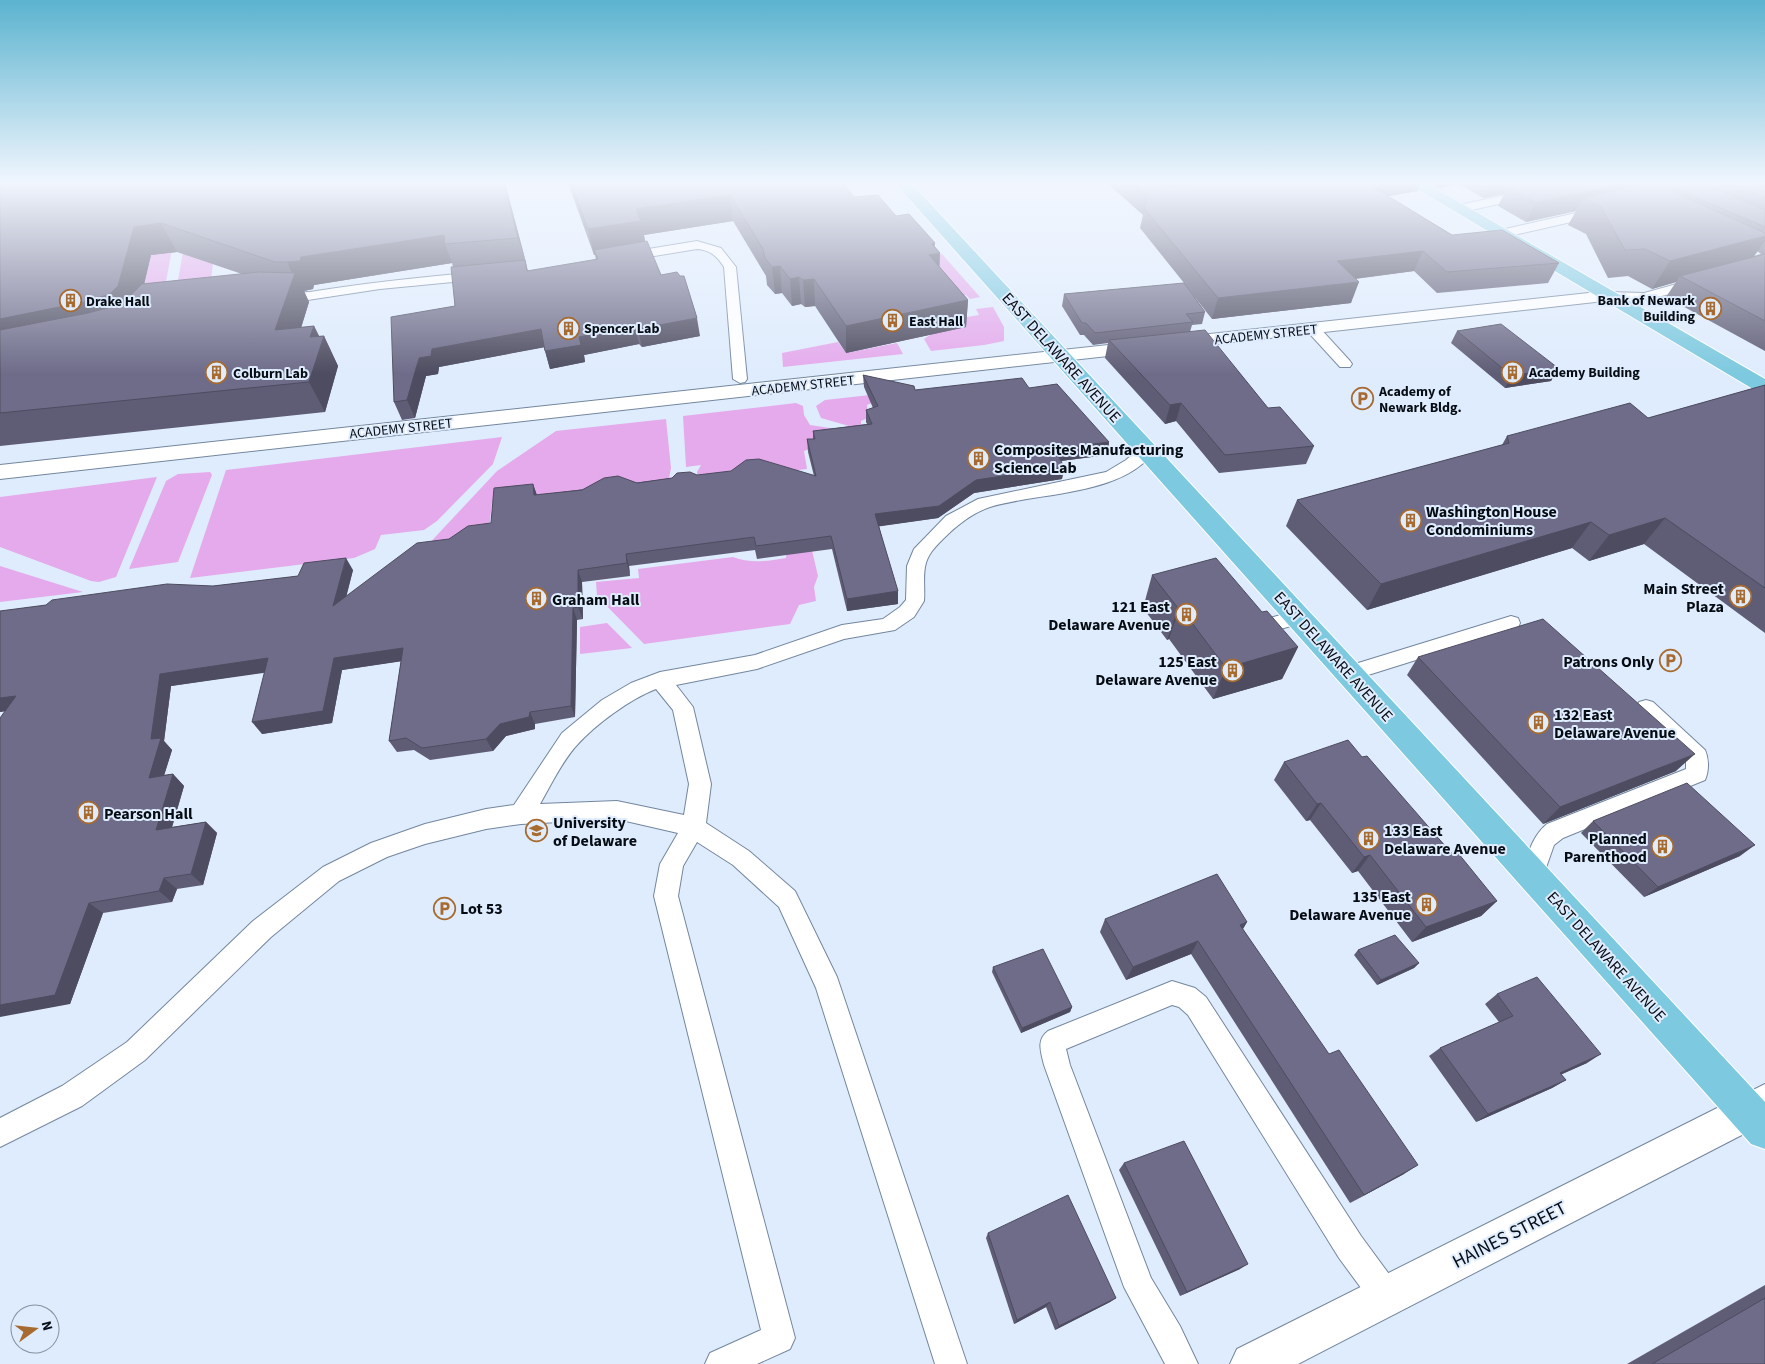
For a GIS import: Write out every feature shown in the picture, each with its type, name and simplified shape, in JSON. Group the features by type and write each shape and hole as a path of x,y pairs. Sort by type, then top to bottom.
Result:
{"main road":[{"name":"EAST DELAWARE AVENUE","path":"961,247 1533,876 1760,1115"},
{"path":"1523,247 1765,388"}],"street":[{"name":"ACADEMY STREET","path":"0,472 1607,296"},
{"name":"HAINES STREET","path":"1252,1364 1386,1296 1760,1115"}],"lane":[{"path":"610,259 687,247"},
{"path":"709,247 721,252 730,266 740,378"},
{"path":"268,294 301,297 380,285 488,276"},
{"path":"1654,295 1657,284 1671,278"},
{"path":"1607,296 1644,298 1708,280"},
{"path":"1313,329 1345,364"},
{"path":"521,814 569,739 609,706 638,688 660,680 757,662 842,632 888,625 907,612 915,601 916,566 923,549 952,520 984,502 1070,486 1111,476 1132,464 1146,450"},
{"path":"1263,627 1298,617"},
{"path":"1349,673 1511,623"},
{"path":"660,680 683,707 700,784 694,827 672,864 666,896 779,1338 721,1364"},
{"path":"1533,876 1544,838 1554,831 1697,774 1697,756 1646,708"},
{"path":"0,1133 72,1096 136,1050 262,929 330,874 379,850 425,834 486,819 521,814 617,810 694,827 741,858 787,899 828,986 951,1364"},
{"path":"1182,1364 1170,1337 1139,1287 1060,1074 1052,1044 1057,1040 1172,993 1186,997 1197,1006 1350,1247 1386,1296"}],"shaded area":[{"path":"153,247 173,247 164,292 137,316"},
{"path":"184,247 213,264 211,279 203,283 178,280"},
{"path":"942,254 980,297 970,299 966,295 953,297 923,258"},
{"path":"993,307 1004,327 1004,341 931,351 924,339 964,313 967,317 979,315 976,309"},
{"path":"838,342 846,353 897,343 903,354 783,367 782,353"},
{"path":"879,394 880,399 867,405 868,418 861,421 861,427 856,428 821,418 816,406 825,400"},
{"path":"796,403 803,406 804,415 810,425 850,434 804,451 807,469 698,481 697,472 701,465 686,467 683,416"},
{"path":"666,419 671,468 668,483 545,497 534,494 518,494 503,497 492,502 489,531 424,549 497,471 556,431"},
{"path":"502,437 493,464 437,521 424,530 381,535 375,549 354,558 190,578 226,470"},
{"path":"210,472 212,475 178,562 129,569 166,481 178,474"},
{"path":"157,477 116,577 99,582 91,581 0,547 0,497"},
{"path":"811,546 818,576 814,587 816,601 799,605 790,624 644,644 597,596 596,582 639,578 638,569 733,557 753,561 772,560 786,558 787,550"},
{"path":"0,566 83,592 0,602"},
{"path":"607,623 632,648 580,654 580,627"}],"building":[{"path":"0,247 129,247 118,286 110,294 84,302 0,319"},
{"path":"230,247 368,247 301,257 300,261 275,262"},
{"name":"Spencer Lab","path":"614,247 649,247 661,275 677,272 680,276 684,276 697,318 638,329 635,326 579,337 581,345 545,351 541,329 432,349 431,356 419,358 407,400 394,402 391,317 455,306 451,267 525,260 527,271 598,259 594,250"},
{"path":"762,247 934,247 940,253 929,255 968,300 846,326 814,279 803,280 799,277 790,279 780,266 772,267 765,258"},
{"path":"1176,247 1531,247 1559,263 1447,272 1423,251 1337,261 1359,282 1218,298"},
{"path":"1623,247 1725,247 1670,261 1645,249 1625,250"},
{"path":"1765,254 1765,321 1680,276"},
{"path":"259,272 295,273 275,330 314,326 310,337 324,336 309,382 0,413 0,330 88,313 122,304 142,284"},
{"path":"1184,283 1205,312 1186,314 1193,322 1095,333 1086,323 1082,323 1064,294"},
{"path":"1501,324 1558,368 1512,376 1457,331"},
{"path":"1205,330 1268,408 1280,407 1314,446 1225,455 1181,403 1170,405 1109,340"},
{"path":"863,375 914,386 915,390 1022,378 1029,388 1057,384 1109,442 1055,449 1064,467 976,480 939,506 875,514 898,591 847,599 831,536 756,546 754,537 626,554 627,563 578,570 578,607 573,608 571,706 530,712 529,717 500,724 486,739 422,748 406,738 389,741 403,648 334,658 323,711 252,722 268,658 160,674 151,739 161,738 149,778 173,774 156,830 206,822 191,874 164,878 159,891 89,903 55,995 0,1005 0,718 16,696 0,698 0,611 46,605 52,600 167,584 213,586 298,576 304,563 346,558 333,606 417,543 449,539 468,526 491,523 494,488 533,484 534,495 582,490 604,478 618,476 637,483 672,478 677,473 690,472 697,475 731,471 746,460 759,459 816,476 807,439 815,439 813,431 872,424 866,410 878,406"},
{"path":"1765,385 1765,588 1665,518 1609,535 1591,522 1381,584 1297,500 1509,443 1507,436 1630,403 1648,418"},
{"path":"1216,558 1262,612 1267,611 1298,647 1226,668 1180,607 1178,608 1152,575"},
{"name":"132 East Delaware Avenue","path":"1543,619 1695,754 1560,807 1418,657"},
{"path":"1348,740 1362,757 1367,756 1453,855 1458,853 1497,901 1426,927 1370,855 1364,857 1321,803 1317,804 1284,762"},
{"name":"Planned Parenthood","path":"1687,783 1755,845 1658,887 1593,821"},
{"path":"1217,874 1247,922 1240,925 1329,1054 1339,1050 1418,1165 1364,1195 1198,941 1133,967 1105,919"},
{"path":"1395,935 1419,963 1381,980 1358,950"},
{"path":"1043,949 1072,1007 1022,1028 993,967"},
{"path":"1537,977 1601,1054 1560,1073 1566,1080 1488,1114 1440,1048 1513,1016 1497,994"},
{"path":"1184,1141 1248,1264 1187,1292 1124,1163"},
{"path":"1068,1195 1116,1298 1059,1326 1050,1302 1017,1320 988,1233"},
{"path":"1765,1298 1765,1364 1652,1364"}],"place":[{"name":"Drake Hall","path":"70,301"},
{"name":"Bank of Newark Building","path":"1711,308"},
{"name":"East Hall","path":"893,321"},
{"name":"Spencer Lab","path":"568,328"},
{"name":"Academy Building","path":"1513,372"},
{"name":"Colburn Lab","path":"217,373"},
{"name":"Academy of Newark Bldg.","path":"1363,399"},
{"name":"Composites Manufacturing Science Lab","path":"978,458"},
{"name":"Washington House Condominiums","path":"1410,520"},
{"name":"Main Street Plaza","path":"1740,597"},
{"name":"Graham Hall","path":"536,599"},
{"name":"121 East Delaware Avenue","path":"1186,615"},
{"name":"Patrons Only","path":"1670,661"},
{"name":"125 East Delaware Avenue","path":"1233,670"},
{"name":"132 East Delaware Avenue","path":"1538,723"},
{"name":"Pearson Hall","path":"88,813"},
{"name":"University of Delaware","path":"537,831"},
{"name":"133 East Delaware Avenue","path":"1368,839"},
{"name":"Planned Parenthood","path":"1663,847"},
{"name":"135 East Delaware Avenue","path":"1427,905"},
{"name":"Lot 53","path":"444,908"}]}
